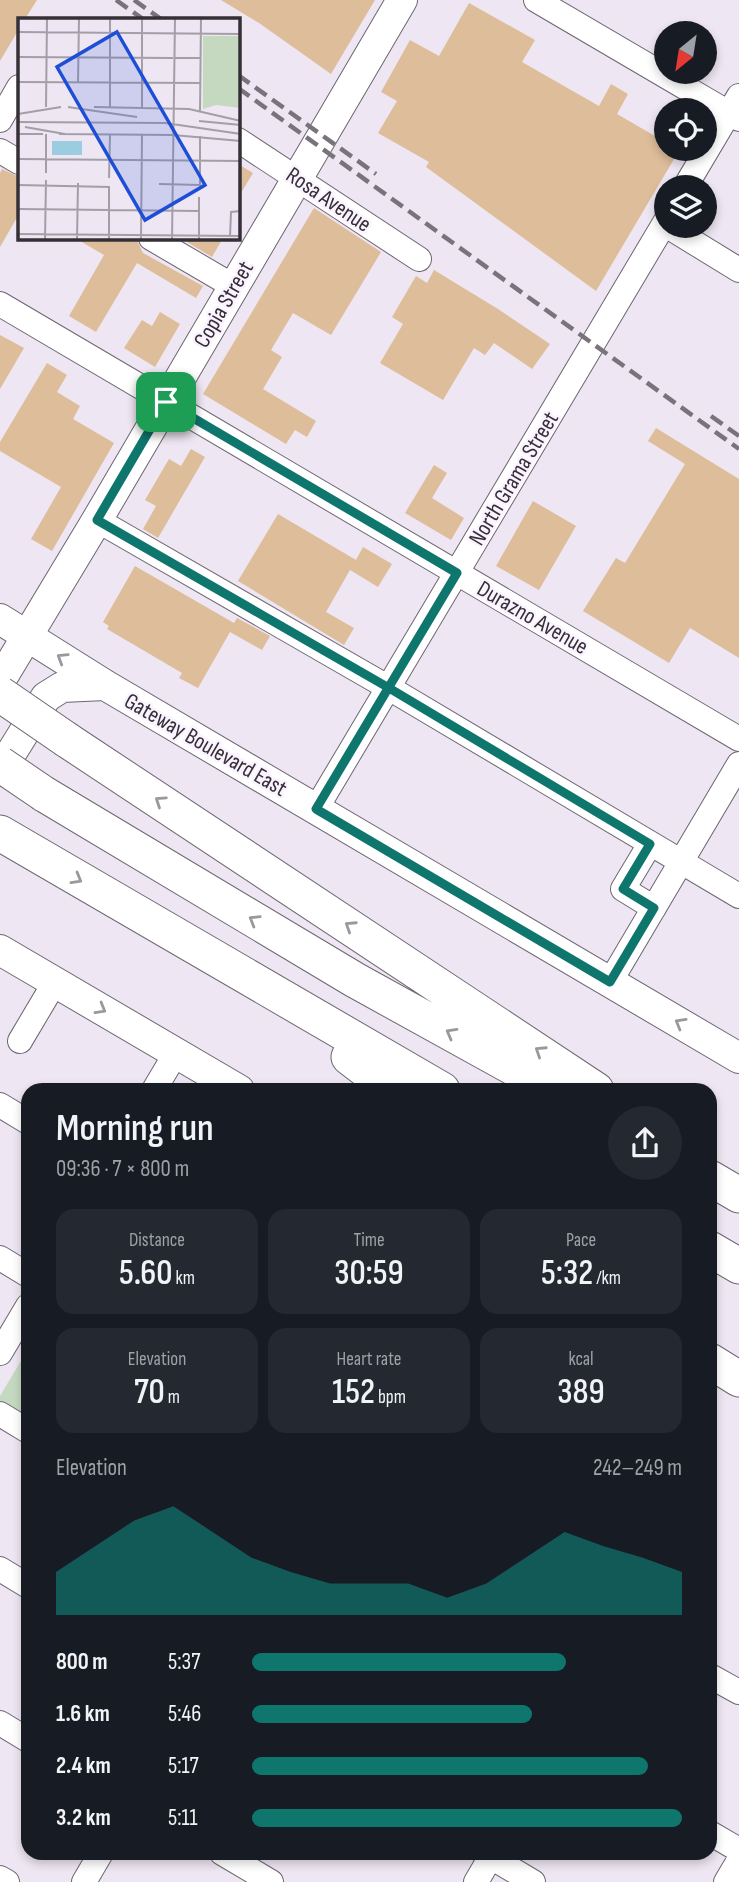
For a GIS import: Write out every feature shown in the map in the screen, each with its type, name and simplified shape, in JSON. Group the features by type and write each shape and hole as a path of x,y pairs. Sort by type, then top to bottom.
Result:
{"highway":[{"path":"0,694 586,1083"},
{"path":"0,764 44,794 355,980 541,1083"},
{"path":"9,839 430,1083"},
{"path":"201,951 382,1083"},
{"path":"717,1182 739,1195"},
{"path":"717,1253 739,1266"},
{"path":"717,1365 739,1379"}],"main road":[{"name":"Copia Street","path":"0,681 402,0"},
{"name":"Gateway Boulevard East","path":"0,619 105,685 739,1058"},
{"path":"0,771 46,697 62,687 105,685"},
{"path":"0,950 227,1083"},
{"path":"717,1376 739,1387"}],"street":[{"path":"536,0 736,109 693,175"},
{"path":"0,120 18,89"},
{"name":"Rosa Avenue","path":"240,141 419,259"},
{"path":"0,151 18,161"},
{"name":"North Grama Street","path":"316,809 655,238"},
{"path":"691,238 739,270"},
{"path":"154,240 233,286"},
{"name":"Durazno Avenue","path":"0,304 739,739"},
{"path":"97,520 389,688 739,896"},
{"path":"610,982 739,764"},
{"path":"650,844 623,889 654,908"},
{"path":"20,1041 55,982"},
{"path":"158,1083 176,1053"},
{"path":"0,1105 21,1118"},
{"path":"0,1258 21,1271"},
{"path":"0,1353 21,1318"},
{"path":"0,1414 21,1427"},
{"path":"0,1569 21,1582"},
{"path":"717,1679 739,1692"},
{"path":"0,1723 21,1736"},
{"path":"717,1837 739,1850"},
{"path":"84,1882 97,1860"},
{"path":"234,1860 271,1882"},
{"path":"476,1882 487,1860"},
{"path":"497,1860 533,1882"},
{"path":"726,1882 739,1860"},
{"path":"0,1878 7,1882"}],"green space":[{"path":"21,1361 21,1416 0,1404 0,1396"}],"building":[{"path":"0,0 37,0 26,18 18,18 18,31 0,61"},
{"path":"221,0 375,0 331,74 259,23"},
{"path":"469,3 535,40 522,62 599,106 611,84 628,94 617,114 654,135 654,161 673,161 665,175 654,175 654,193 596,291 426,167 429,162 378,133 397,101 381,92 410,40 439,56"},
{"path":"240,165 253,173 240,195"},
{"path":"2,169 18,177 18,216 0,247"},
{"path":"314,208 381,252 331,335 293,313 271,350 282,357 263,389 316,421 307,437 295,430 286,444 203,394"},
{"path":"78,240 137,240 143,253 203,286 196,298 137,263 96,332 69,316 104,255"},
{"path":"188,240 222,240 212,257 187,242"},
{"path":"434,270 550,344 532,369 494,343 485,355 474,348 443,400 380,363 403,324 392,317 416,276 427,283"},
{"path":"160,312 180,324 155,367 124,348 142,320 152,326"},
{"path":"0,335 24,348 0,389"},
{"path":"47,363 67,375 57,392 80,406 73,419 114,443 52,551 31,539 61,487 0,451 0,442"},
{"path":"656,428 739,479 739,658 690,628 669,663 583,611 616,558 625,563 685,464 648,441"},
{"path":"191,449 205,457 158,538 143,529 156,506 145,500 169,459 181,466"},
{"path":"434,465 447,473 432,498 464,518 451,540 405,513"},
{"path":"533,501 576,526 539,590 496,566"},
{"path":"278,514 356,560 363,547 392,564 378,587 350,570 326,612 354,628 344,645 238,581"},
{"path":"135,566 234,623 237,618 270,636 262,650 230,632 198,688 179,678 182,673 107,629 109,626 103,622"}],"railway":[{"path":"116,0 142,18"},
{"path":"134,0 160,18"},
{"path":"240,76 376,174"},
{"path":"240,89 739,449"},
{"path":"711,416 739,436"}],"route":[{"path":"166,402 97,520 389,688 650,844 623,889 654,908 610,982 316,809 389,688 457,573 166,402"}]}
